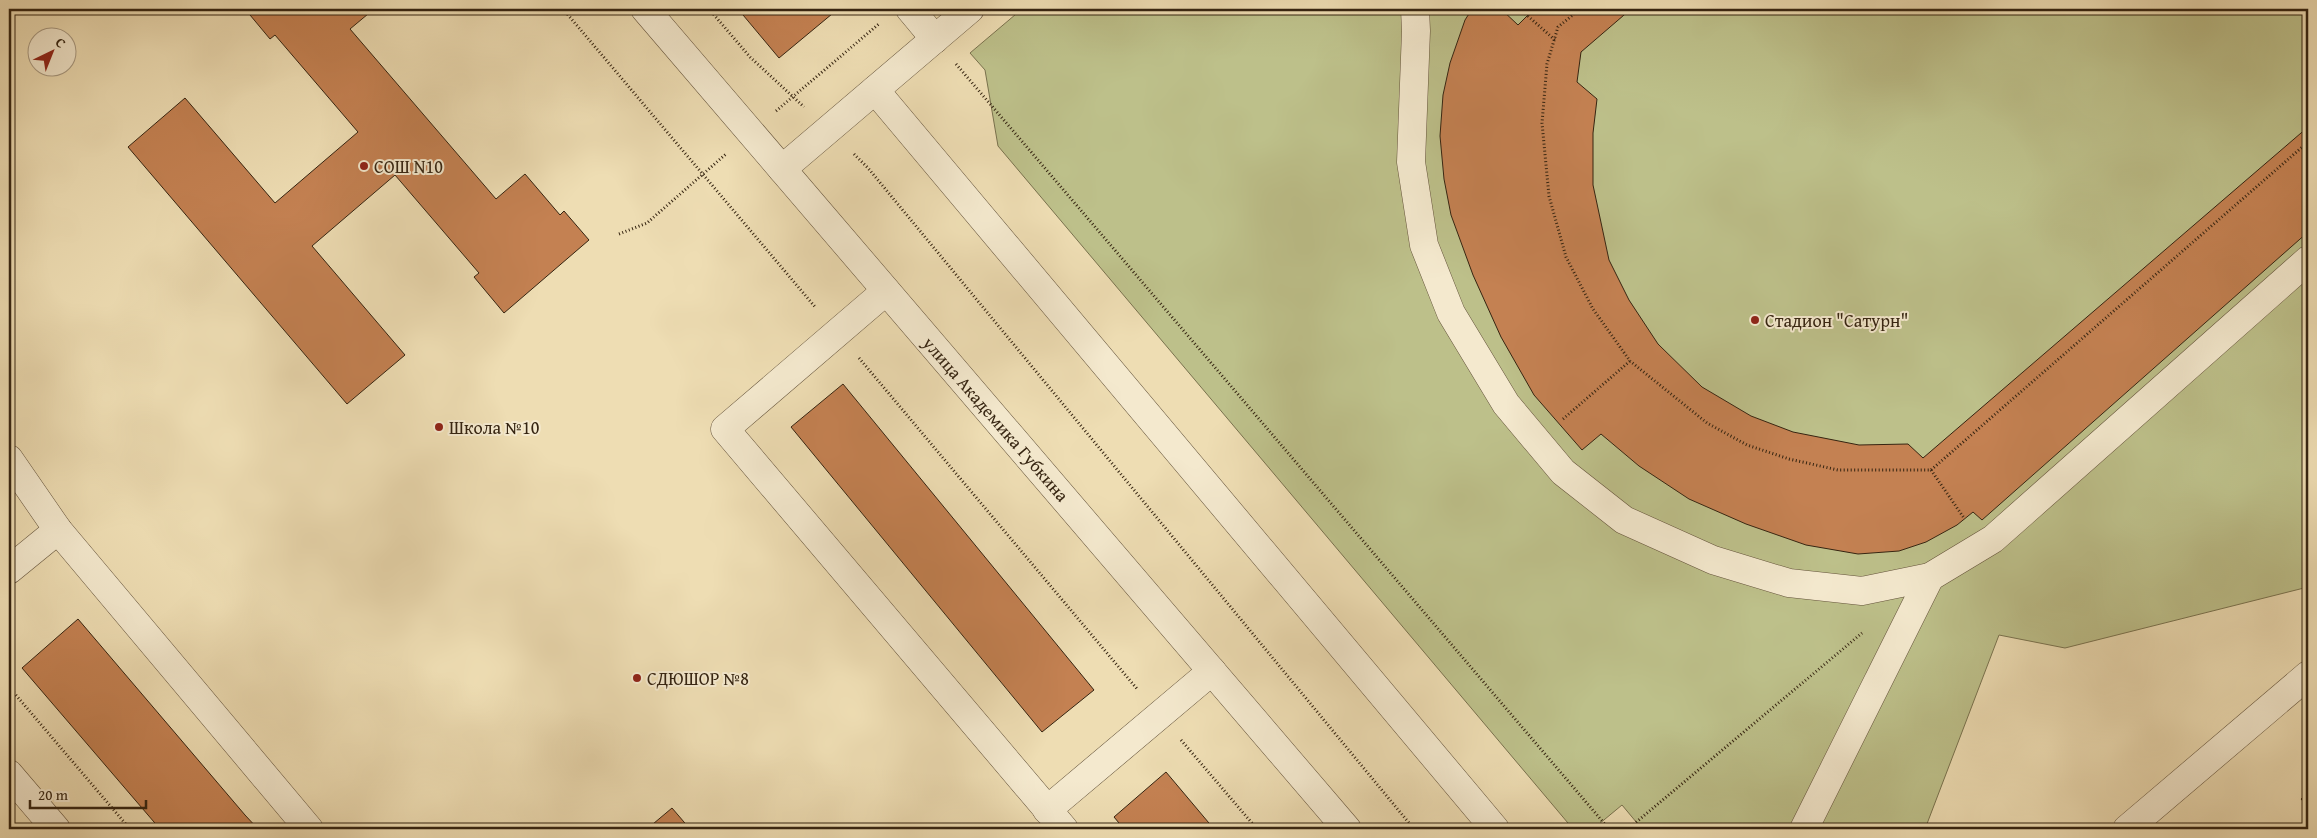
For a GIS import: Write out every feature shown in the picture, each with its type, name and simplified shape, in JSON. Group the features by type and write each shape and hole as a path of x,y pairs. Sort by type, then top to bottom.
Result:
{"street":[{"name":"улица Академика Губкина","path":"644,9 1348,829"},
{"path":"910,9 935,39"},
{"path":"782,169 970,9"},
{"path":"1415,9 1416,31 1411,162 1424,245 1451,314 1501,396 1563,472 1624,520 1713,560 1789,584 1862,591 1930,577 1993,539 2308,260"},
{"path":"875,90 1495,829"},
{"path":"886,290 725,429 1056,820 1160,716 1212,671"},
{"path":"9,459 58,530 309,829"},
{"path":"9,570 58,530"},
{"path":"1804,829 1930,577"},
{"path":"2128,829 2308,675"},
{"path":"9,774 56,829"}],"path":[{"path":"563,9 1257,829"},
{"path":"709,9 750,57 829,129 881,184 1414,829"},
{"path":"1520,9 1555,40"},
{"path":"1580,9 1558,27 1547,64 1542,123 1549,196 1566,257 1593,309 1630,361 1706,423 1746,445 1789,459 1838,470 1931,470 2308,142"},
{"path":"935,39 1609,829"},
{"path":"1558,423 1630,361"},
{"path":"1931,470 1965,518"},
{"path":"1628,829 1862,632"},
{"path":"9,687 130,829"}],"green space":[{"name":"Стадион \"Сатурн\"","path":"1022,9 2308,9 2308,587 2065,648 1999,635 1925,829 1642,829 1622,805 1593,829 1573,829 998,146 985,70 970,53"}],"building":[{"path":"245,9 374,9 350,29 496,199 525,174 560,215 564,211 589,240 504,313 474,277 479,273 395,175 312,246 405,355 347,404 128,147 185,98 275,203 358,132 275,35 270,39"},
{"path":"738,9 838,9 779,58"},
{"path":"1472,9 1501,9 1518,25 1534,9 1631,9 1581,52 1577,82 1597,99 1593,133 1593,185 1609,260 1629,300 1658,344 1702,387 1751,416 1793,432 1859,445 1908,444 1923,458 2308,127 2308,232 1982,520 1973,512 1957,525 1926,542 1899,551 1858,554 1806,545 1746,524 1689,499 1639,466 1601,434 1582,450 1534,395 1501,337 1473,275 1451,215 1444,179 1440,136 1443,95 1450,63 1465,20"},
{"path":"843,384 1094,690 1042,732 791,427"},
{"path":"78,619 258,829 160,829 22,668"},
{"path":"1166,772 1214,829 1124,829 1114,817"},
{"path":"2308,793 2308,807 2301,799"},
{"path":"672,808 690,829 647,829"}],"place":[{"name":"СОШ N10","path":"364,166"},
{"name":"Стадион \"Сатурн\"","path":"1755,320"},
{"name":"Школа №10","path":"439,427"},
{"name":"СДЮШОР №8","path":"637,678"}]}
